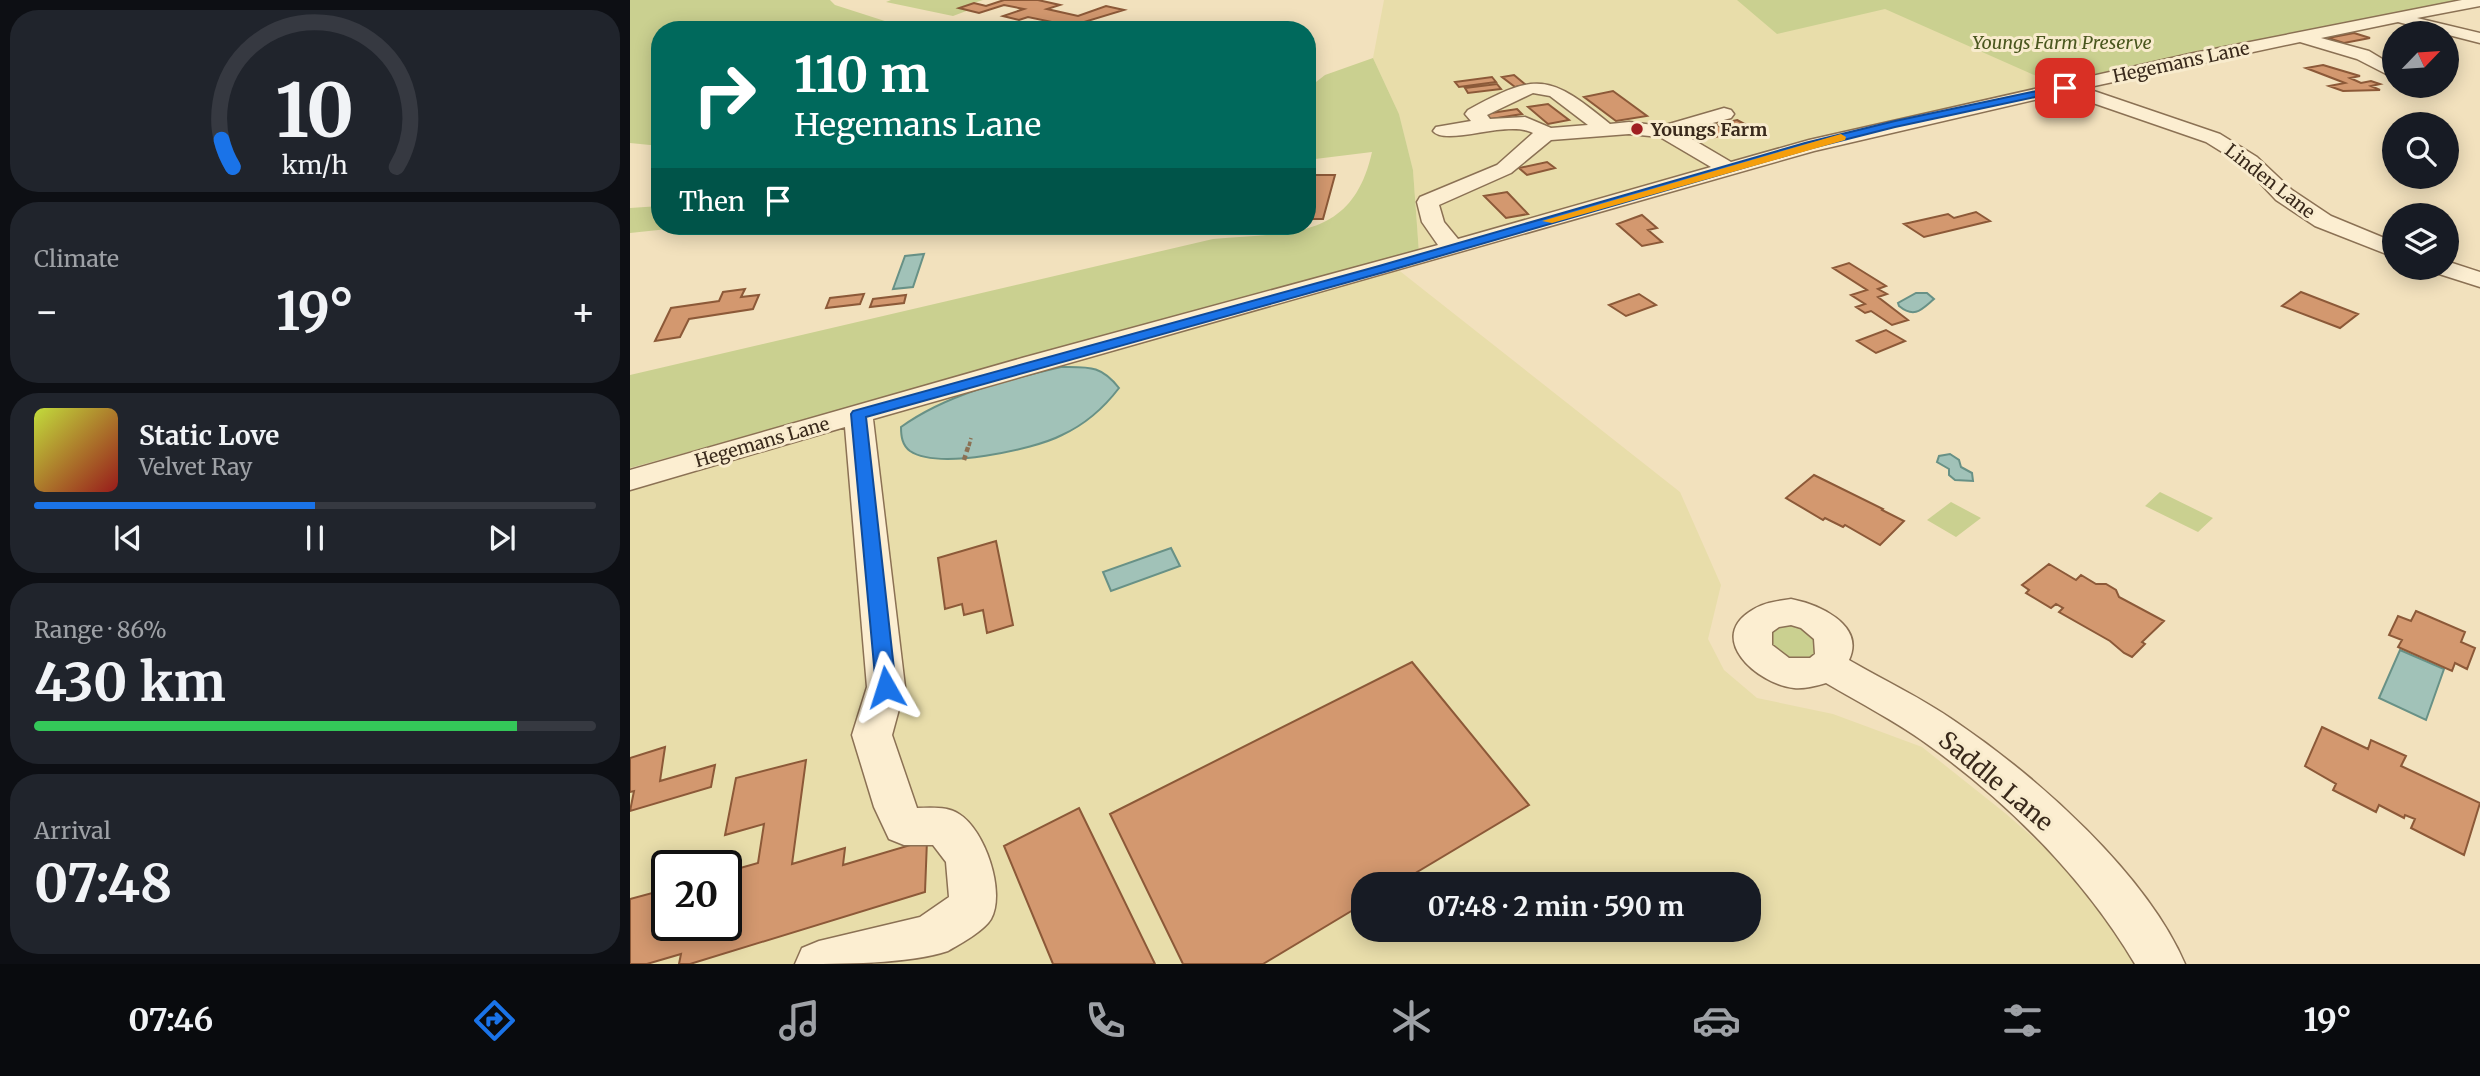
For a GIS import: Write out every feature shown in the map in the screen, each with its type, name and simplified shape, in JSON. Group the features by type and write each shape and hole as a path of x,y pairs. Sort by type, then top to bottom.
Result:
{"street":[{"name":"Hegemans Lane","path":"630,480 1453,248 1727,158 1785,152 1895,124 2299,36 2480,1"},
{"path":"2445,8 2480,26"},
{"path":"2393,18 2480,38"},
{"path":"2299,36 2340,49 2330,52 2328,59 2356,68 2382,70"},
{"path":"1485,125 1475,114 1517,90 1537,87 1560,92 1605,130"},
{"name":"Linden Lane","path":"2065,88 2213,138 2250,161 2284,195 2305,210 2345,231 2382,245"},
{"path":"1665,132 1680,125 1724,114"},
{"path":"1443,131 1518,121 1535,123 1548,134"},
{"path":"1453,248 1439,234 1428,216 1428,202 1504,169 1540,137 1548,134 1629,128 1665,132 1703,154 1727,158"},
{"path":"1760,139 1785,152"},
{"path":"2459,273 2480,280"},
{"path":"819,964 931,936 972,907 968,855 944,827 904,826 872,734 886,687 858,414"},
{"name":"Saddle Lane","path":"1828,665 1942,733 2032,805 2100,879 2161,964"}],"path":[{"path":"964,460 971,438"}],"green space":[{"path":"630,0 830,0 835,5 885,21 651,21 651,145 630,143"},
{"path":"983,0 961,7 969,10 953,16 886,2"},
{"name":"Youngs Farm","path":"1384,0 2477,0 2265,39 1806,144 1419,253 1413,170 1399,114 1373,58"},
{"name":"Youngs Farm Preserve","path":"1737,0 2477,0 2265,39 2059,86 1885,9 1777,34"},
{"path":"1373,58 1399,114 1413,170 1419,253 630,468 630,375 1213,239 1316,235 1316,226 1333,217 1349,203 1363,181 1372,152 1316,159 1316,82 1325,75"},
{"path":"651,207 651,231 630,233 630,208"},
{"path":"1396,268 1680,492 1721,585 1708,639 1724,670 1757,698 1833,714 1922,747 2005,813 2084,882 2143,964 630,964 630,484"},
{"path":"2160,492 2213,518 2198,532 2145,506"},
{"path":"1951,502 1981,518 1956,537 1927,520"},
{"path":"1784,625 1801,627 1814,636 1815,655 1809,660 1777,657 1768,635 1771,630"}],"water":[{"path":"924,254 913,287 893,289 905,256"},
{"path":"1916,293 1927,293 1934,299 1914,312 1899,306 1898,303"},
{"path":"1061,367 1100,371 1119,388 1086,421 1048,441 1009,452 963,458 941,459 923,456 907,449 901,427 919,415 957,397 998,383"},
{"path":"1950,454 1959,460 1961,467 1972,473 1973,481 1955,480 1949,475 1949,469 1937,462 1939,456"},
{"path":"1171,548 1180,566 1111,591 1103,572"},
{"path":"2400,650 2444,669 2426,720 2379,698"}],"building":[{"path":"1004,0 1038,0 1060,5 1047,9 1078,16 1106,6 1124,10 1088,21 1047,21 1028,17 1019,20 1003,16 1024,9 1004,5 979,13 959,8 974,3 986,6"},
{"path":"2354,33 2370,38 2344,43 2328,38"},
{"path":"2323,65 2360,76 2350,78 2361,83 2371,81 2380,84 2371,86 2380,90 2343,91 2329,86 2345,83 2306,68"},
{"path":"1514,75 1526,85 1515,87 1502,77"},
{"path":"1492,77 1496,82 1459,87 1455,82"},
{"path":"1497,84 1501,89 1468,93 1465,88"},
{"path":"1613,91 1647,116 1616,121 1584,97"},
{"path":"1548,104 1569,120 1548,124 1528,107"},
{"path":"1517,109 1522,114 1491,119 1485,114"},
{"path":"1737,120 1752,128 1712,138 1691,129 1714,123 1722,128 1728,126 1724,123"},
{"path":"1547,162 1555,168 1527,175 1519,168"},
{"path":"1316,175 1335,175 1323,219 1316,219"},
{"path":"1507,192 1528,214 1506,218 1484,196"},
{"path":"1976,212 1990,221 1924,237 1904,224 1948,214 1954,218"},
{"path":"1642,215 1657,228 1648,230 1662,242 1642,246 1617,224"},
{"path":"1849,263 1886,286 1878,289 1887,294 1878,297 1908,320 1892,325 1871,311 1865,313 1856,307 1865,304 1851,295 1867,290 1833,268"},
{"path":"745,289 741,297 759,295 753,309 689,319 680,337 655,341 671,308 719,301 723,292"},
{"path":"2301,292 2358,314 2340,328 2282,306"},
{"path":"864,294 860,304 826,308 830,298"},
{"path":"1639,294 1656,305 1626,316 1609,305"},
{"path":"906,295 904,303 870,307 873,299"},
{"path":"1886,330 1905,341 1876,353 1857,341"},
{"path":"1814,475 1904,521 1880,545 1845,525 1843,527 1825,518 1823,520 1786,498"},
{"path":"996,541 1013,625 987,633 983,610 964,615 962,604 945,609 938,558"},
{"path":"2049,564 2076,580 2081,575 2096,584 2106,584 2116,590 2119,597 2164,621 2142,642 2145,644 2132,657 2059,612 2063,608 2056,604 2051,608 2026,593 2029,590 2022,585"},
{"path":"2416,611 2465,632 2461,642 2475,648 2467,669 2455,663 2452,671 2398,647 2402,640 2389,635 2398,616 2411,621"},
{"path":"1412,662 1529,805 1417,872 1351,872 1351,911 1263,964 1183,964 1110,814"},
{"path":"2322,727 2368,749 2371,740 2406,756 2401,766 2480,803 2464,855 2411,828 2415,819 2405,815 2404,818 2379,805 2376,812 2333,790 2336,784 2305,766"},
{"path":"665,747 660,781 715,765 711,787 630,811 634,791 630,792 630,758"},
{"path":"806,760 792,864 845,848 843,865 927,840 925,892 690,964 679,964 681,954 647,964 630,964 630,899 651,893 651,941 742,941 742,868 758,863 764,824 725,835 736,778"},
{"path":"1079,808 1155,964 1053,964 1004,846"}],"slow traffic":[{"path":"1548,221 1841,137"}],"place":[{"name":"Youngs Farm","path":"1637,129"}],"route":[{"path":"886,687 858,414 1384,268 1809,146 1895,124 2065,88"}]}
